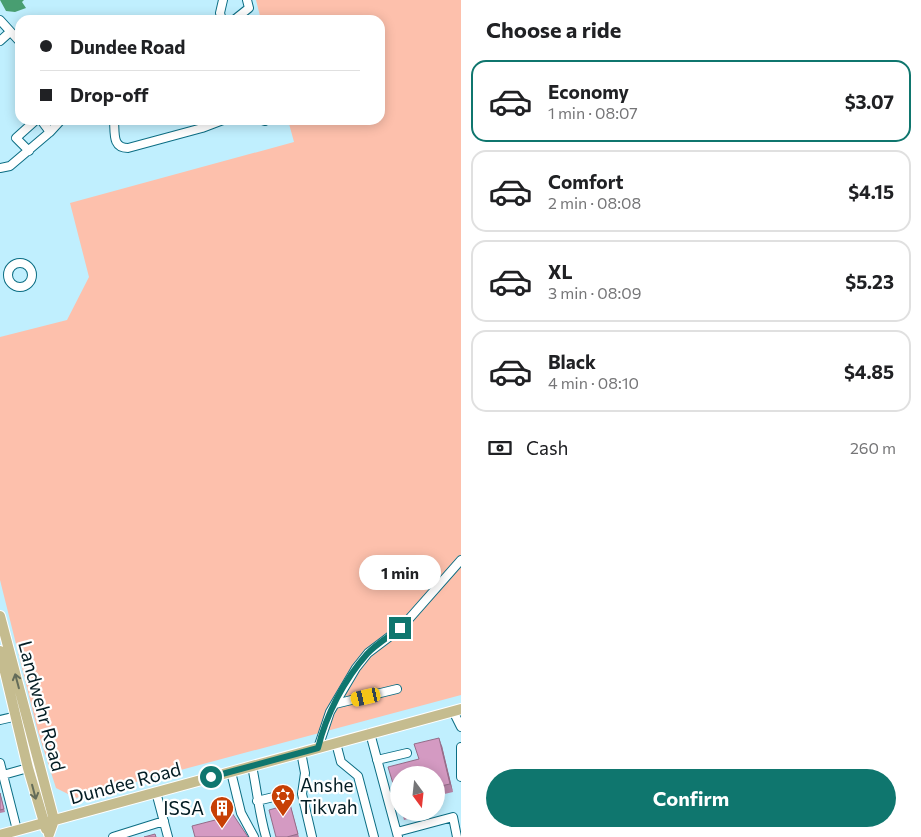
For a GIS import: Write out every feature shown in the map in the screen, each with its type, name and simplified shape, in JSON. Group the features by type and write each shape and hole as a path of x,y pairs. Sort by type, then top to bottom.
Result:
{"main road":[{"name":"Landwehr Road","path":"0,616 3,655 21,715 39,765 54,820 49,836"},
{"name":"Dundee Road","path":"0,835 457,710"},
{"name":"Landwehr Road","path":"21,715 28,768 42,823 49,836"}],"street":[{"path":"221,15 223,0"},
{"path":"240,15 249,8 247,0"},
{"path":"0,20 15,37"},
{"path":"0,41 10,32"},
{"path":"28,151 16,138 30,125"},
{"path":"45,125 50,132"},
{"path":"0,168 10,166 56,125"},
{"path":"114,125 114,139 117,144 122,148 128,148 210,125"},
{"path":"318,748 322,733 335,704 368,653 400,628 461,560"},
{"path":"335,704 397,689"},
{"path":"457,710 461,727"},
{"path":"0,720 21,715"},
{"path":"370,733 397,834 452,818 457,837"},
{"path":"336,743 341,762 358,776 374,837"},
{"path":"461,747 461,776"},
{"path":"300,752 305,773 302,794 312,837"},
{"path":"377,760 406,753"},
{"path":"0,763 17,830"},
{"path":"3,775 39,765"},
{"path":"252,766 257,790 257,801 266,837"},
{"path":"231,772 241,813 254,837"},
{"path":"156,792 168,837"},
{"path":"257,801 286,794"},
{"path":"113,837 164,821"}],"shaded area":[{"path":"0,0 24,0 22,2 26,8 15,12 6,11"},
{"path":"256,0 461,0 461,695 76,798 56,788 38,732 0,580 0,337 67,320 89,277 70,203 294,142 289,125 385,125 385,15 260,15"}],"building":[{"path":"439,738 450,784 445,785 445,766 392,766 419,759 414,744"},
{"path":"0,793 4,809 0,810"},
{"name":"Anshe Tikvah","path":"290,804 298,834 276,837 269,810"},
{"name":"ISSA","path":"232,813 248,837 195,837 192,826 219,819 220,821"},
{"path":"155,834 156,837 144,837"}],"place":[{"name":"Anshe Tikvah","path":"283,817"},
{"name":"ISSA","path":"222,829"}],"route":[{"path":"211,777 318,748 330,712 356,668 368,653 400,628"}]}
